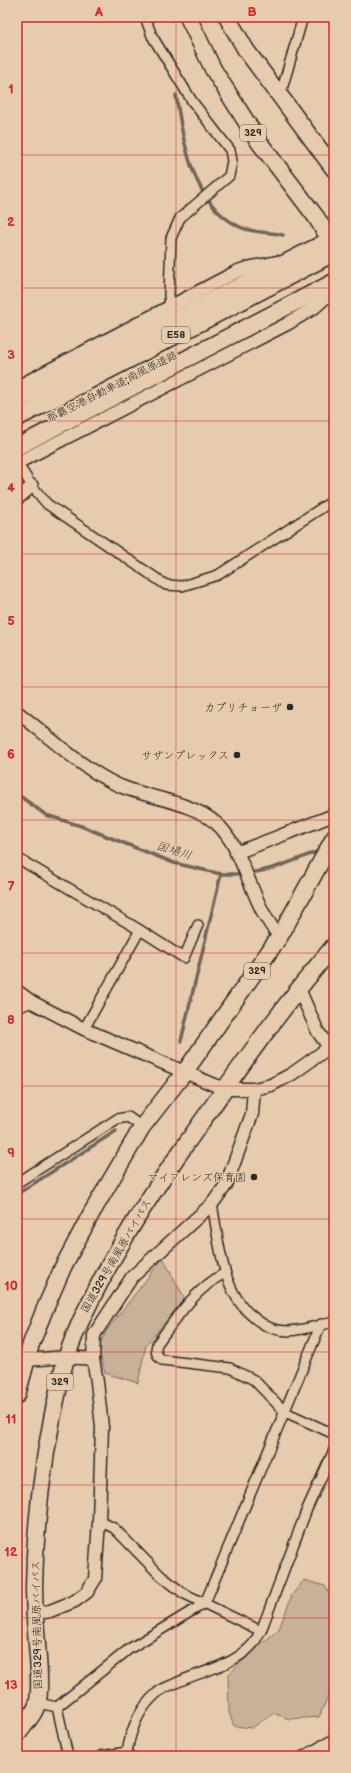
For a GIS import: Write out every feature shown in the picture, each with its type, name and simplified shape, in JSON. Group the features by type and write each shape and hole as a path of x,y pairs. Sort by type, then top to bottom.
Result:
{"highway":[{"name":"329","path":"188,17 213,69 259,142 316,217 333,244"},
{"path":"227,17 246,50 334,169"},
{"path":"17,400 316,248 333,244"},
{"name":"那覇空港自動車道;南風原道路","path":"17,418 333,244"},
{"name":"那覇空港自動車道;南風原道路","path":"17,436 334,272"},
{"path":"17,448 334,282"},
{"name":"329","path":"17,1395 22,1360 71,1250 91,1214 142,1127 184,1073 280,936 334,838"},
{"name":"国道329号南風原バイパス","path":"17,1735 38,1703 39,1673 35,1614 35,1564 38,1515 45,1457 54,1407 67,1357 85,1309 130,1229 169,1166 298,989 334,946"}],"street":[{"path":"145,17 152,36 192,101 230,150 232,161 228,176 180,218 171,238 170,308"},
{"path":"280,96 303,17"},
{"path":"17,387 246,267 271,264 309,246 316,248"},
{"path":"334,290 315,307 287,324 17,463 32,486 47,504 166,585 182,586 218,575 334,500"},
{"path":"17,499 32,486"},
{"path":"17,712 102,777 143,795 189,808 203,814 217,824 227,836 238,857 269,924 280,936"},
{"path":"238,857 334,815"},
{"path":"17,858 140,930 184,958 198,925"},
{"path":"84,1029 140,930"},
{"path":"17,991 32,1002 84,1029 224,1089 238,1090 254,1089 272,1085 282,1080 331,1046 318,1032 298,989"},
{"path":"17,1008 32,1002"},
{"path":"35,1614 50,1611 75,1602 87,1592 95,1579 99,1521 102,1428 93,1359 94,1335 132,1277 212,1204 226,1185 252,1114 254,1089"},
{"path":"17,1183 117,1119 128,1117 142,1127"},
{"path":"212,1204 224,1272 232,1293 250,1316 268,1328 288,1331 334,1322"},
{"path":"224,1272 216,1277 183,1308 157,1344 155,1350 157,1356 162,1360 230,1368 254,1380 285,1412 334,1434"},
{"path":"57,1707 129,1649 205,1603 321,1324"},
{"path":"22,1360 67,1357 93,1359"},
{"path":"101,1756 127,1752 130,1734 141,1710 158,1692 237,1657 252,1644 261,1631 307,1509 334,1450"},
{"path":"99,1521 114,1528 160,1575 184,1593 261,1631"},
{"path":"38,1703 57,1707"},
{"path":"57,1707 68,1756"},
{"path":"304,1756 334,1739"},
{"path":"322,1746 334,1754"}],"shaded area":[{"path":"163,1258 185,1299 146,1345 138,1383 105,1373 98,1347 107,1330"},
{"path":"304,1580 325,1586 334,1603 334,1683 319,1717 289,1719 273,1713 252,1728 234,1726 229,1712 228,1675 279,1629 292,1595"}],"waterway":[{"path":"176,95 182,131 192,169 210,202 222,216 238,226 254,231 283,235"},
{"name":"国場川","path":"17,794 46,815 81,826 174,863 221,874 243,874"},
{"name":"国場川","path":"249,873 277,867 321,850"},
{"path":"181,1041 221,874"},
{"path":"17,1194 116,1131"}],"place":[{"name":"カプリチョーザ","path":"290,707"},
{"name":"サザンプレックス","path":"237,755"},
{"name":"マイフレンズ保育園","path":"254,1177"}]}
